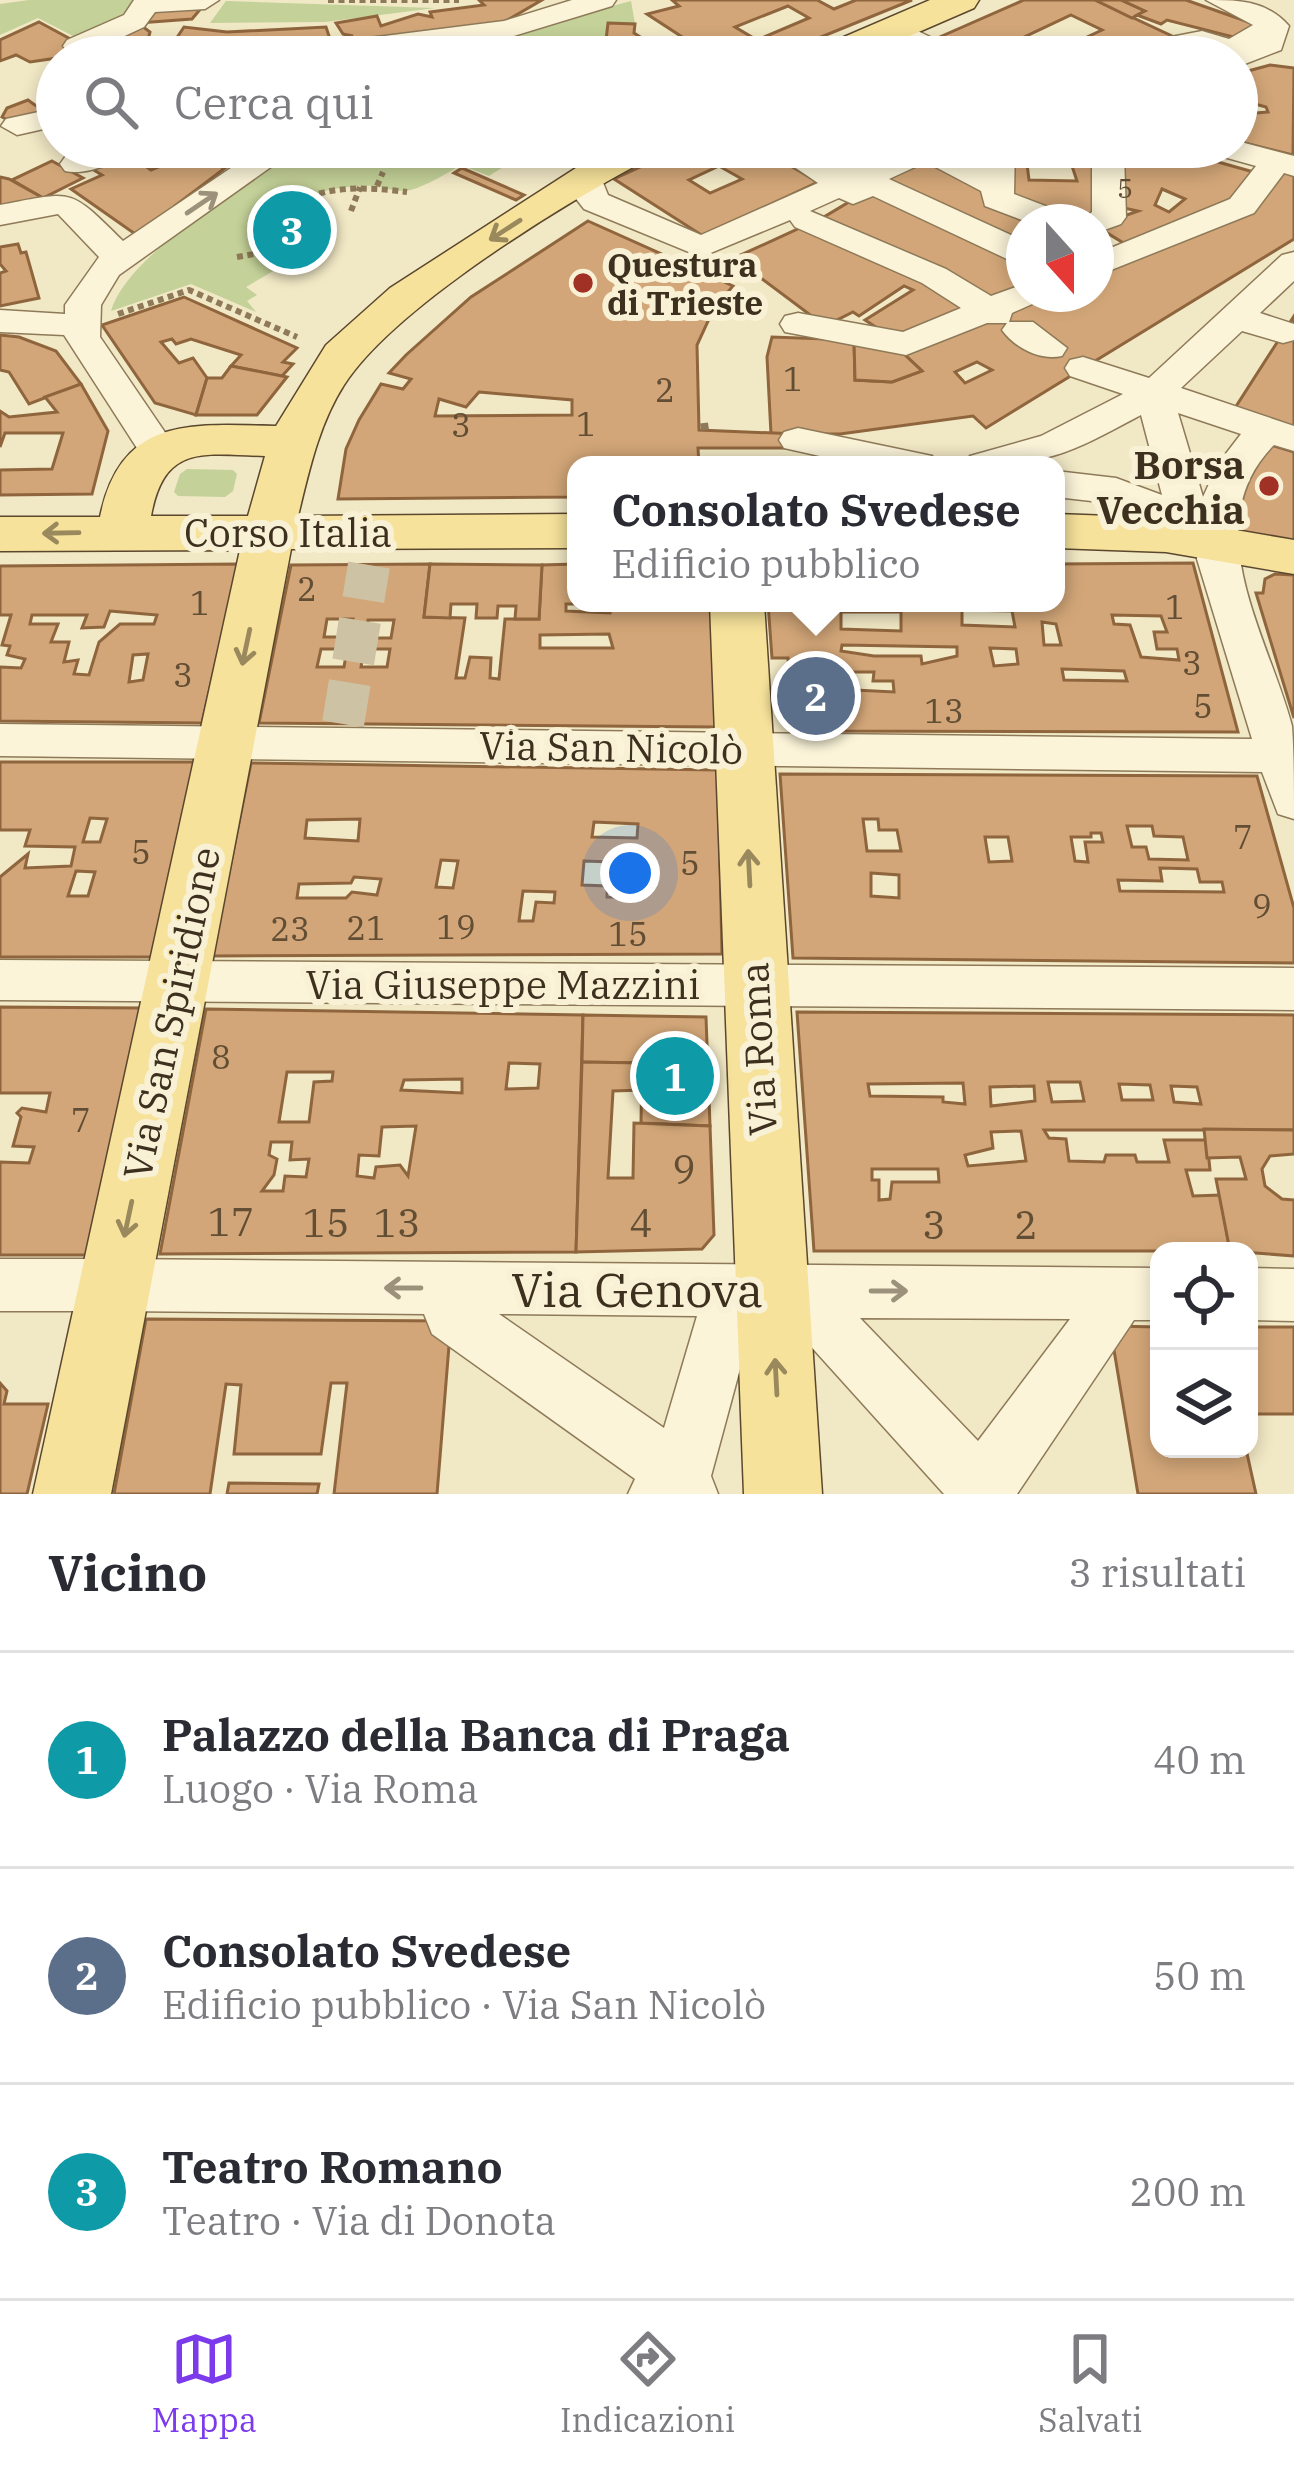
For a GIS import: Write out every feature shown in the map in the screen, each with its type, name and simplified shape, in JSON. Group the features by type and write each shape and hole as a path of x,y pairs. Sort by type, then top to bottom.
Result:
{"main road":[{"path":"876,36 961,0"},
{"name":"Via San Spiridione","path":"71,1494 103,1285 178,981 269,532 294,441 324,379 359,336 402,298 601,168"},
{"path":"122,532 140,468 158,450 198,442 294,441"},
{"name":"Corso Italia","path":"0,534 567,531"},
{"path":"1065,531 1218,537 1294,557"},
{"name":"Via Roma","path":"737,612 783,1494"}],"street":[{"path":"100,36 134,21 146,4 205,0"},
{"path":"493,36 554,0"},
{"path":"437,36 507,29 602,0"},
{"path":"1220,0 1254,12 1254,36"},
{"path":"893,28 908,36"},
{"path":"1114,249 1242,206 1285,164"},
{"path":"158,450 92,355 88,293 120,258 252,168"},
{"path":"827,168 1006,246"},
{"path":"586,176 586,191 596,202 701,247 871,168"},
{"path":"958,168 1000,188"},
{"path":"1000,168 997,199 1010,204"},
{"path":"1108,168 1109,204"},
{"path":"847,177 861,190 798,225 934,275 1016,319"},
{"path":"15,211 53,202 69,205 120,258"},
{"path":"1016,456 1055,445 1154,393 1294,262"},
{"path":"773,293 785,329 906,344 1016,319"},
{"path":"1235,317 1283,332"},
{"path":"0,321 89,323"},
{"path":"1083,368 1281,435"},
{"path":"1154,393 1184,502 1218,537"},
{"path":"1281,435 1240,455 1218,510 1216,559 1286,756 1294,802"},
{"path":"798,440 875,456"},
{"path":"1065,485 1116,491 1218,537"},
{"name":"Via San Nicolò","path":"0,740 1286,756"},
{"name":"Via Giuseppe Mazzini","path":"0,980 1294,988"},
{"name":"Via Genova","path":"0,1285 771,1307 1133,1304"},
{"path":"1258,1294 1294,1295"},
{"path":"452,1315 676,1488 771,1307 980,1492 1133,1304"}],"path":[{"path":"328,0 459,0"},
{"path":"376,186 383,172"},
{"path":"351,212 361,187"},
{"path":"287,262 271,251 267,233 298,202 361,187 407,192"},
{"path":"298,202 326,217"},
{"path":"267,233 311,232"},
{"path":"237,257 271,251"},
{"path":"89,323 189,290 297,337"}],"green space":[{"path":"132,0 125,18 82,36 38,18 0,35 0,4"},
{"path":"226,1 435,8 325,22 210,23"},
{"path":"631,1 635,24 608,23 606,36 516,36"},
{"path":"270,168 456,168 408,190 342,188 292,205 271,228 266,244 287,263 246,287 257,295 247,301 256,312 191,284 111,311 140,266"},
{"path":"469,168 502,168 489,176"},
{"path":"187,469 233,470 237,474 233,491 225,497 178,496 174,492 180,474"}],"building":[{"path":"479,0 542,0 492,29 433,36 353,36 343,34 336,23 377,16 381,26 418,14 432,17 430,12 484,5"},
{"path":"672,0 817,0 834,9 856,0 912,0 824,36 766,36 809,18 788,6 735,27 750,36 681,36 647,14 679,6"},
{"path":"1024,0 1095,0 1172,36 1089,36 1102,30 1071,15 1027,36 942,36"},
{"path":"1095,0 1121,0 1145,11 1132,18"},
{"path":"1121,0 1186,0 1260,26 1245,36 1229,36 1137,15 1145,11"},
{"path":"150,6 203,6 192,19 138,23"},
{"path":"39,22 65,36 36,36 36,61 30,62 16,55 0,61 0,40"},
{"path":"138,23 150,32 149,36 109,36"},
{"path":"608,23 635,24 634,33 639,36 606,36"},
{"path":"184,27 227,32 326,27 329,36 178,36"},
{"path":"1258,68 1294,68 1293,155 1258,146 1258,113 1268,112 1258,105"},
{"path":"28,100 36,106 36,116 11,122 2,117 7,108"},
{"path":"37,168 65,168 83,178 43,198 12,180"},
{"path":"91,168 225,168 176,205 184,208 138,236 71,189 102,175"},
{"path":"462,168 524,195 516,200 454,173"},
{"path":"638,168 715,168 689,180 710,193 742,179 723,168 794,168 818,182 703,236 614,179"},
{"path":"906,168 956,168 1013,204 1006,204 1006,242 879,183"},
{"path":"960,168 983,168 977,177"},
{"path":"1004,168 1028,168 1029,180 1077,181 1073,168 1239,168 1257,173 1238,204 1130,247 1114,237 1114,220 1138,211 1114,204 1019,204 1007,200","holes":["1162,189 1185,199 1169,212 1155,205"]},
{"path":"1279,170 1294,174 1294,239 986,428 973,416 840,434 771,434 767,357 772,337 854,340 855,380 892,382 922,371 905,355 1006,311 1114,312 1114,265 1233,217","holes":["977,362 992,370 965,383 955,372"]},
{"path":"0,177 9,179 43,198 0,210"},
{"path":"874,187 1006,243 1006,294 988,301 824,217"},
{"path":"588,221 733,286 714,308 697,345 699,430 797,434 798,448 698,448 698,456 567,456 567,497 338,499 346,449 359,420 381,384 403,389 411,379 389,373 471,297","holes":["479,392 572,400 572,415 435,416 439,399 466,407"]},
{"path":"800,228 974,306 894,339 865,320 913,290 904,286 859,316 853,312 825,326 734,258"},
{"path":"18,244 21,253 26,252 39,298 0,306 0,273 6,271 0,264 0,247"},
{"path":"184,297 297,348 283,362 293,364 282,376 231,366 241,355 191,339 161,342 179,363 193,358 207,378 196,415 155,403 102,325"},
{"path":"1294,316 1294,427 1235,408"},
{"path":"0,335 56,351 81,384 29,404 9,372 0,370"},
{"path":"854,340 890,341 922,371 892,382 855,380"},
{"path":"231,366 287,377 257,415 196,415 207,378 222,378"},
{"path":"81,384 108,431 92,494 0,495 0,470 52,469 63,433 5,433 0,447 0,411 9,417 57,412 45,397"},
{"name":"Borsa Vecchia","path":"1261,442 1294,452 1294,546 1227,532"},
{"path":"1193,563 1238,732 793,731 788,658 772,658 769,612 841,612 841,629 901,631 901,612 962,612 962,625 1015,627 1012,612 1065,612 1065,564","holes":["1112,615 1161,616 1167,632 1154,632 1157,649 1177,649 1179,660 1141,657 1130,625 1114,624","1042,622 1056,624 1061,645 1044,645","842,645 957,647 957,656 922,664 921,656 841,651","990,648 1016,649 1018,664 994,666","1062,669 1124,671 1127,681 1064,680","833,672 874,672 873,681 893,681 894,692 835,689"]},
{"path":"238,564 202,723 0,721 0,667 21,668 25,659 7,655 10,646 2,645 11,615 0,615 0,566","holes":["110,611 157,615 154,624 120,624 99,642 89,675 74,674 78,660 64,662 69,642 51,642 58,624 30,624 32,615 87,615 82,628 104,627","148,654 143,680 129,682 133,655"]},
{"path":"430,564 424,617 465,618 456,678 465,678 470,657 491,658 490,678 499,679 505,619 539,619 542,565 567,564 567,612 714,612 716,727 259,723 291,565","holes":["327,619 353,619 350,637 324,637","368,620 394,620 391,638 365,638","609,634 613,648 540,648 540,635","321,649 347,649 344,667 317,667","364,649 390,649 387,667 361,667"]},
{"path":"430,564 542,565 539,619 515,619 516,606 498,606 497,618 476,618 477,604 451,604 450,618 424,617"},
{"path":"1292,571 1294,718 1256,593 1263,593 1265,579 1292,575"},
{"path":"0,762 196,762 153,957 0,957 0,877 28,854 25,868 71,866 75,847 25,846 30,830 0,830","holes":["90,818 107,819 100,842 83,842","76,871 95,872 88,896 68,896"]},
{"path":"251,763 718,770 722,954 212,956","holes":["360,819 358,841 305,838 307,820","594,822 638,824 637,838 592,837","441,860 458,861 453,888 436,887","584,861 612,862 612,873 643,873 642,898 607,897 607,886 582,885","354,877 381,879 377,895 352,892 346,898 297,898 299,884 351,883","523,891 555,892 554,903 536,902 533,921 519,921"]},
{"path":"780,774 1257,776 1294,908 1294,963 793,958","holes":["863,819 878,819 879,830 897,830 901,851 867,851","1127,826 1152,826 1154,836 1183,837 1188,860 1149,859 1146,847 1132,847","1101,833 1103,842 1085,842 1088,862 1075,861 1071,837","985,837 1008,837 1012,861 989,862","1160,868 1197,869 1200,882 1222,882 1224,892 1120,891 1118,880 1162,881","871,873 899,875 899,898 871,896"]},
{"path":"0,1007 142,1008 91,1255 0,1255 0,1162 29,1163 34,1147 13,1146 21,1117 17,1113 22,1108 46,1112 50,1093 0,1093"},
{"path":"206,1009 583,1015 576,1252 160,1254","holes":["509,1063 540,1064 538,1088 506,1089","287,1072 333,1072 332,1081 314,1082 309,1122 279,1122","462,1079 462,1093 401,1090 404,1080","416,1126 408,1176 400,1165 376,1167 374,1178 357,1176 359,1155 379,1156 382,1127","271,1142 292,1142 290,1160 309,1159 306,1177 285,1176 283,1191 262,1191 274,1175 277,1159 269,1155"]},
{"path":"797,1012 1294,1015 1294,1130 1044,1130 1049,1138 1066,1139 1069,1161 1104,1162 1106,1155 1135,1155 1137,1162 1169,1162 1164,1140 1207,1140 1210,1170 1186,1170 1193,1196 1220,1195 1228,1242 1150,1242 1150,1251 814,1251","holes":["1048,1082 1080,1082 1084,1101 1052,1102","963,1083 965,1104 943,1102 943,1097 870,1096 868,1084","1119,1084 1150,1085 1153,1100 1122,1100","1034,1086 1035,1101 991,1106 990,1087","1171,1086 1197,1087 1201,1104 1174,1102","1021,1131 1026,1161 968,1166 965,1155 993,1148 991,1132","872,1169 938,1169 939,1182 892,1182 890,1199 879,1200 879,1180 872,1180"]},
{"path":"583,1015 706,1017 710,1126 641,1123 642,1063 582,1062"},
{"path":"582,1062 642,1063 642,1090 613,1091 608,1178 633,1178 634,1123 710,1126 714,1235 702,1249 576,1252"},
{"path":"1204,1129 1294,1130 1294,1154 1270,1156 1262,1169 1265,1186 1282,1199 1294,1200 1294,1256 1258,1253 1258,1242 1228,1242 1216,1179 1246,1179 1240,1157 1207,1158"},
{"path":"146,1319 451,1321 437,1494 334,1494 347,1383 331,1383 321,1454 234,1454 241,1385 226,1384 210,1494 114,1494"},
{"path":"1110,1326 1150,1327 1150,1458 1248,1458 1256,1494 1138,1494"},
{"path":"1258,1327 1294,1327 1294,1414 1258,1414"},
{"path":"0,1383 7,1391 4,1404 48,1404 27,1494 0,1494"},
{"path":"229,1483 319,1484 317,1494 227,1494"}],"tunnel":[{"path":"343,724 369,565"}],"place":[{"name":"Teatro Romano","path":"292,230"},
{"name":"Questura di Trieste","path":"583,283"},
{"name":"Borsa Vecchia","path":"1269,486"},
{"name":"Consolato Svedese","path":"816,696"},
{"name":"Palazzo della Banca di Praga","path":"675,1076"}]}
